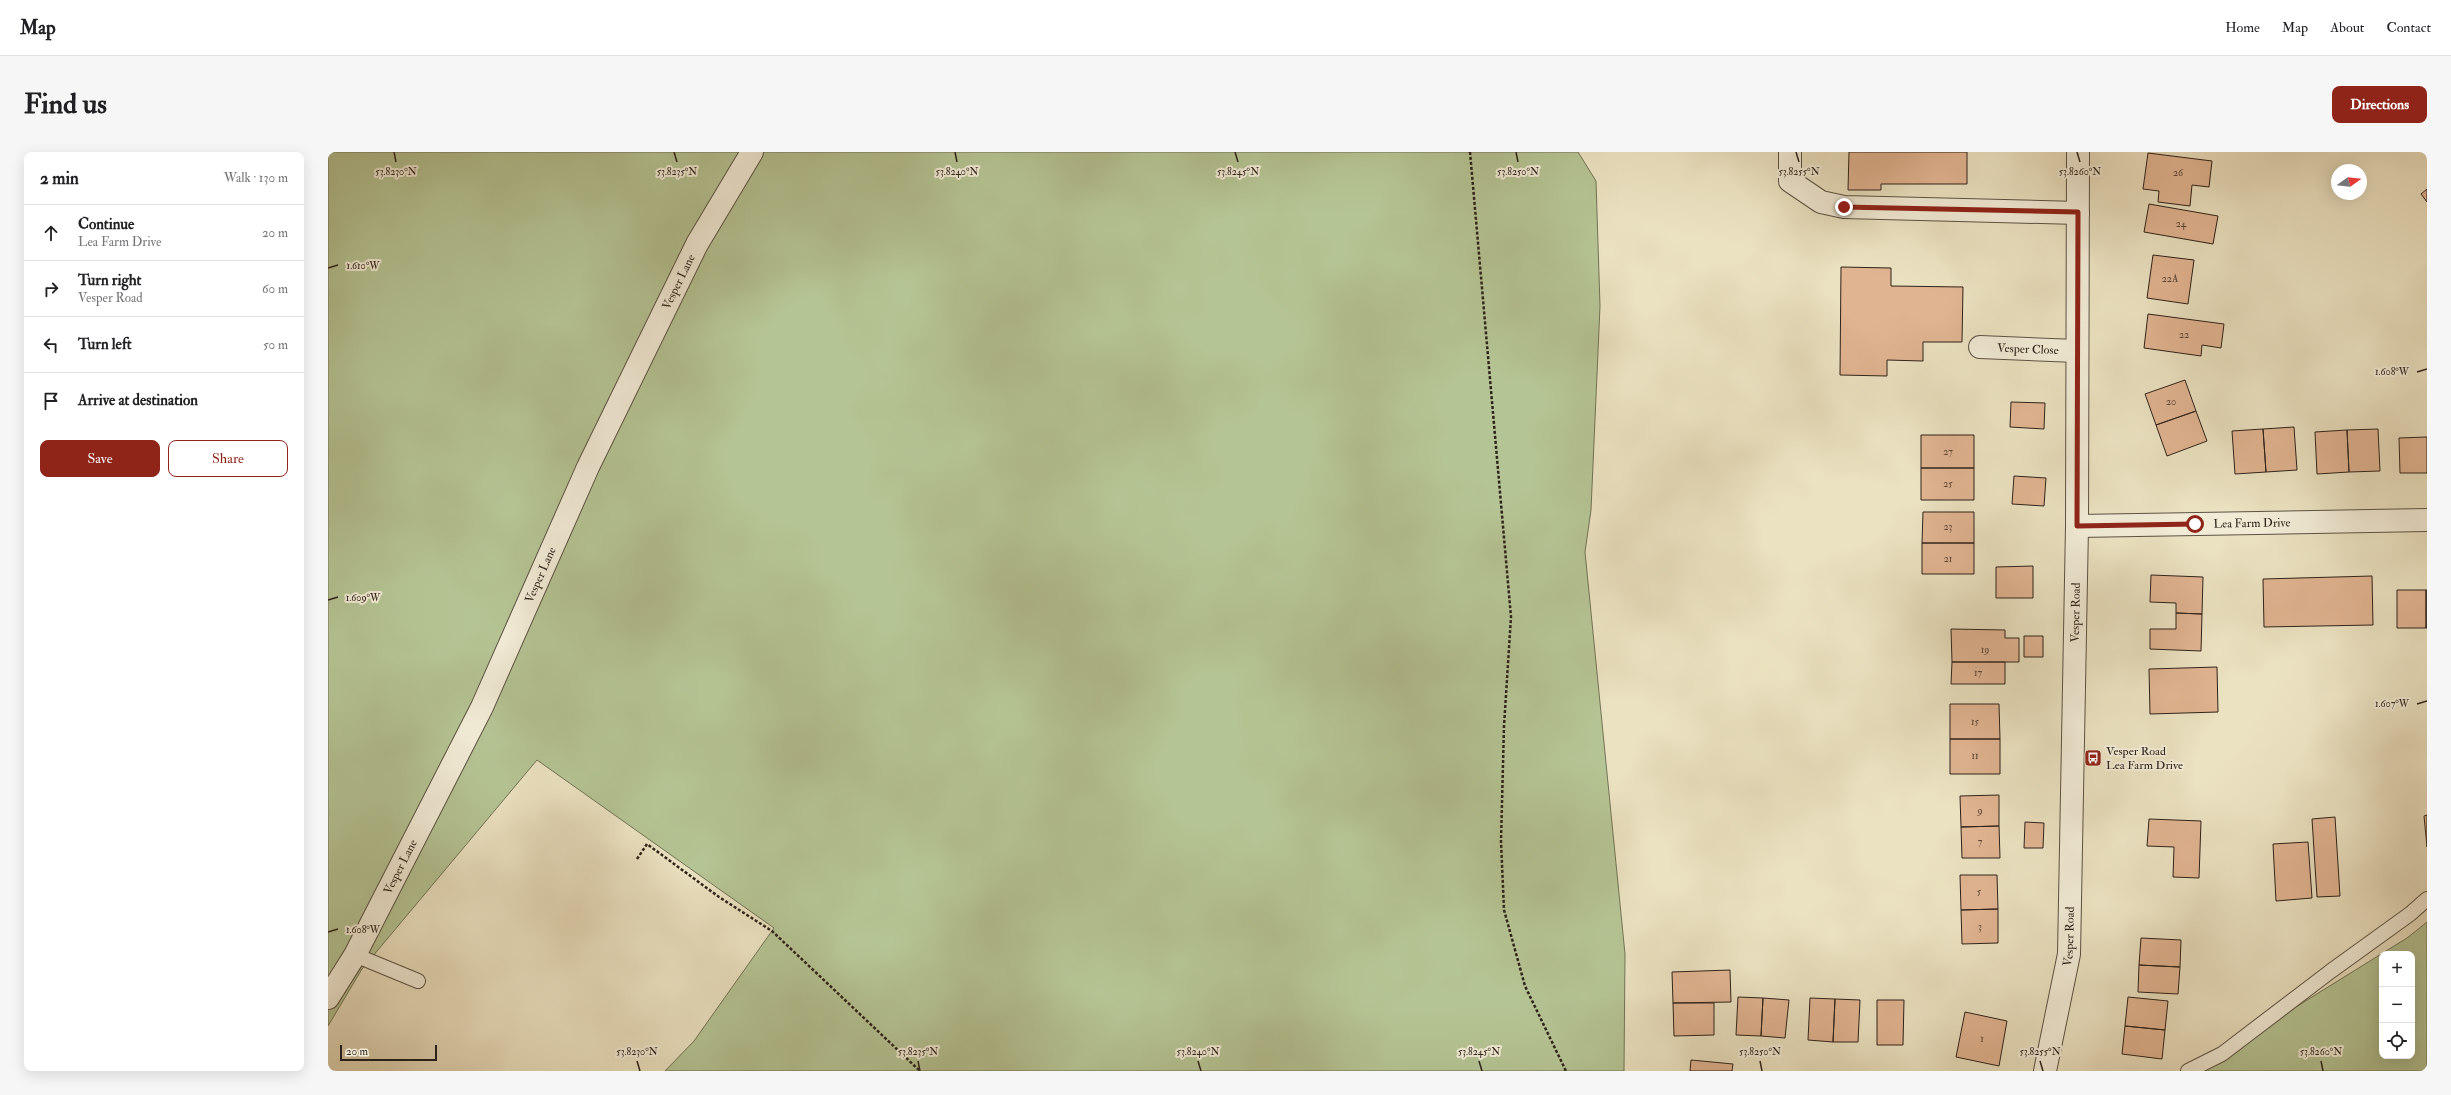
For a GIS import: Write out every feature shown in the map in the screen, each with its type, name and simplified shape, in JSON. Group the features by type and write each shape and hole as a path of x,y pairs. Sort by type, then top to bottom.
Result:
{"street":[{"name":"Vesper Lane","path":"328,998 355,955 482,707 588,467 697,244 752,152"},
{"path":"1790,152 1790,181 1821,202 1844,207 2078,212"},
{"name":"Vesper Road","path":"2045,1071 2069,954 2077,526 2078,152"},
{"name":"Vesper Close","path":"1980,347 2077,351"},
{"name":"Lea Farm Drive","path":"2077,526 2427,520"}],"lane":[{"path":"2188,1071 2222,1054 2331,971 2410,914 2427,899"},
{"path":"355,955 418,981"}],"path":[{"path":"1470,152 1512,617 1503,742 1501,841 1504,910 1524,986 1566,1071"},
{"path":"637,859 648,844 718,897 772,931 920,1071"}],"green space":[{"path":"328,152 1578,152 1596,181 1600,306 1591,510 1585,552 1625,954 1624,1071 665,1071 694,1041 774,928 537,760 362,969 328,1026"},
{"path":"2427,922 2427,1071 2186,1071 2233,1046 2379,955 2379,1059 2415,1059 2415,951 2386,951 2407,938"}],"building":[{"path":"1849,152 1967,152 1967,184 1881,184 1881,190 1848,190"},
{"path":"2148,153 2212,161 2209,187 2192,185 2190,206 2158,202 2159,191 2143,189"},
{"path":"2427,189 2427,202 2421,194"},
{"path":"2149,204 2218,216 2213,244 2144,232"},
{"path":"2153,255 2194,260 2188,304 2147,298"},
{"path":"1841,267 1891,268 1891,286 1963,287 1962,342 1923,342 1923,361 1887,360 1887,376 1840,375"},
{"path":"2148,314 2224,324 2221,348 2202,345 2201,356 2144,348"},
{"path":"2185,380 2196,411 2156,425 2145,394"},
{"path":"2011,402 2045,403 2044,429 2010,427"},
{"path":"2196,411 2207,441 2167,456 2156,425"},
{"path":"2294,427 2297,470 2266,472 2263,429"},
{"path":"2263,429 2266,472 2235,474 2232,431"},
{"path":"2378,429 2380,471 2349,472 2347,430"},
{"path":"2347,430 2349,472 2317,474 2315,432"},
{"path":"1921,435 1974,435 1974,468 1921,468"},
{"path":"2427,437 2427,473 2400,473 2399,438"},
{"path":"1921,468 1974,468 1974,500 1921,500"},
{"path":"2014,476 2046,478 2044,506 2012,504"},
{"path":"1923,512 1974,512 1974,543 1922,543"},
{"path":"1922,543 1974,543 1974,574 1922,574"},
{"path":"2033,566 2033,598 1996,598 1996,567"},
{"path":"2151,575 2203,577 2202,614 2176,613 2176,603 2150,602"},
{"path":"2372,576 2373,625 2264,627 2263,579"},
{"path":"2397,590 2426,590 2426,628 2397,628"},
{"path":"2427,590 2427,628 2426,628"},
{"path":"2176,613 2202,614 2201,651 2150,649 2150,629 2176,629"},
{"path":"1951,629 2005,630 2005,638 2019,638 2019,662 1952,662"},
{"path":"2024,636 2043,636 2043,657 2024,657"},
{"path":"1952,662 2005,662 2005,684 1951,684"},
{"path":"2217,667 2218,712 2150,714 2149,669"},
{"path":"1950,704 1999,704 2000,739 1950,739"},
{"path":"1950,739 2000,739 2000,774 1950,774"},
{"path":"1999,795 1999,826 1961,827 1960,796"},
{"path":"2427,815 2427,847 2424,816"},
{"path":"2335,817 2340,896 2317,897 2312,819"},
{"path":"2149,819 2201,821 2199,878 2173,877 2174,847 2147,846"},
{"path":"2025,822 2044,823 2043,848 2024,848"},
{"path":"1999,826 2000,858 1962,858 1961,827"},
{"path":"2308,842 2312,898 2276,901 2273,844"},
{"path":"1960,875 1997,875 1998,909 1961,910"},
{"path":"1998,909 1998,943 1962,944 1961,910"},
{"path":"2141,938 2181,940 2180,967 2139,965"},
{"path":"2139,965 2180,967 2178,994 2138,992"},
{"path":"1730,970 1731,1002 1673,1003 1672,972"},
{"path":"1738,997 1763,998 1761,1036 1736,1035"},
{"path":"2128,997 2168,1001 2165,1030 2125,1026"},
{"path":"1763,998 1789,1000 1785,1038 1761,1036"},
{"path":"1810,998 1835,999 1833,1042 1808,1040"},
{"path":"1835,999 1860,1000 1858,1042 1833,1042"},
{"path":"1877,1000 1904,1000 1903,1045 1877,1045"},
{"path":"1673,1003 1714,1003 1714,1035 1674,1036"},
{"path":"1965,1012 2007,1021 1999,1066 1956,1057"},
{"path":"2125,1026 2165,1030 2162,1059 2122,1054"},
{"path":"1691,1060 1733,1064 1732,1071 1690,1071"}],"place":[{"name":"Vesper Road Lea Farm Drive","path":"2093,758"}],"route":[{"path":"1844,207 2078,212 2077,526 2195,524"}]}
